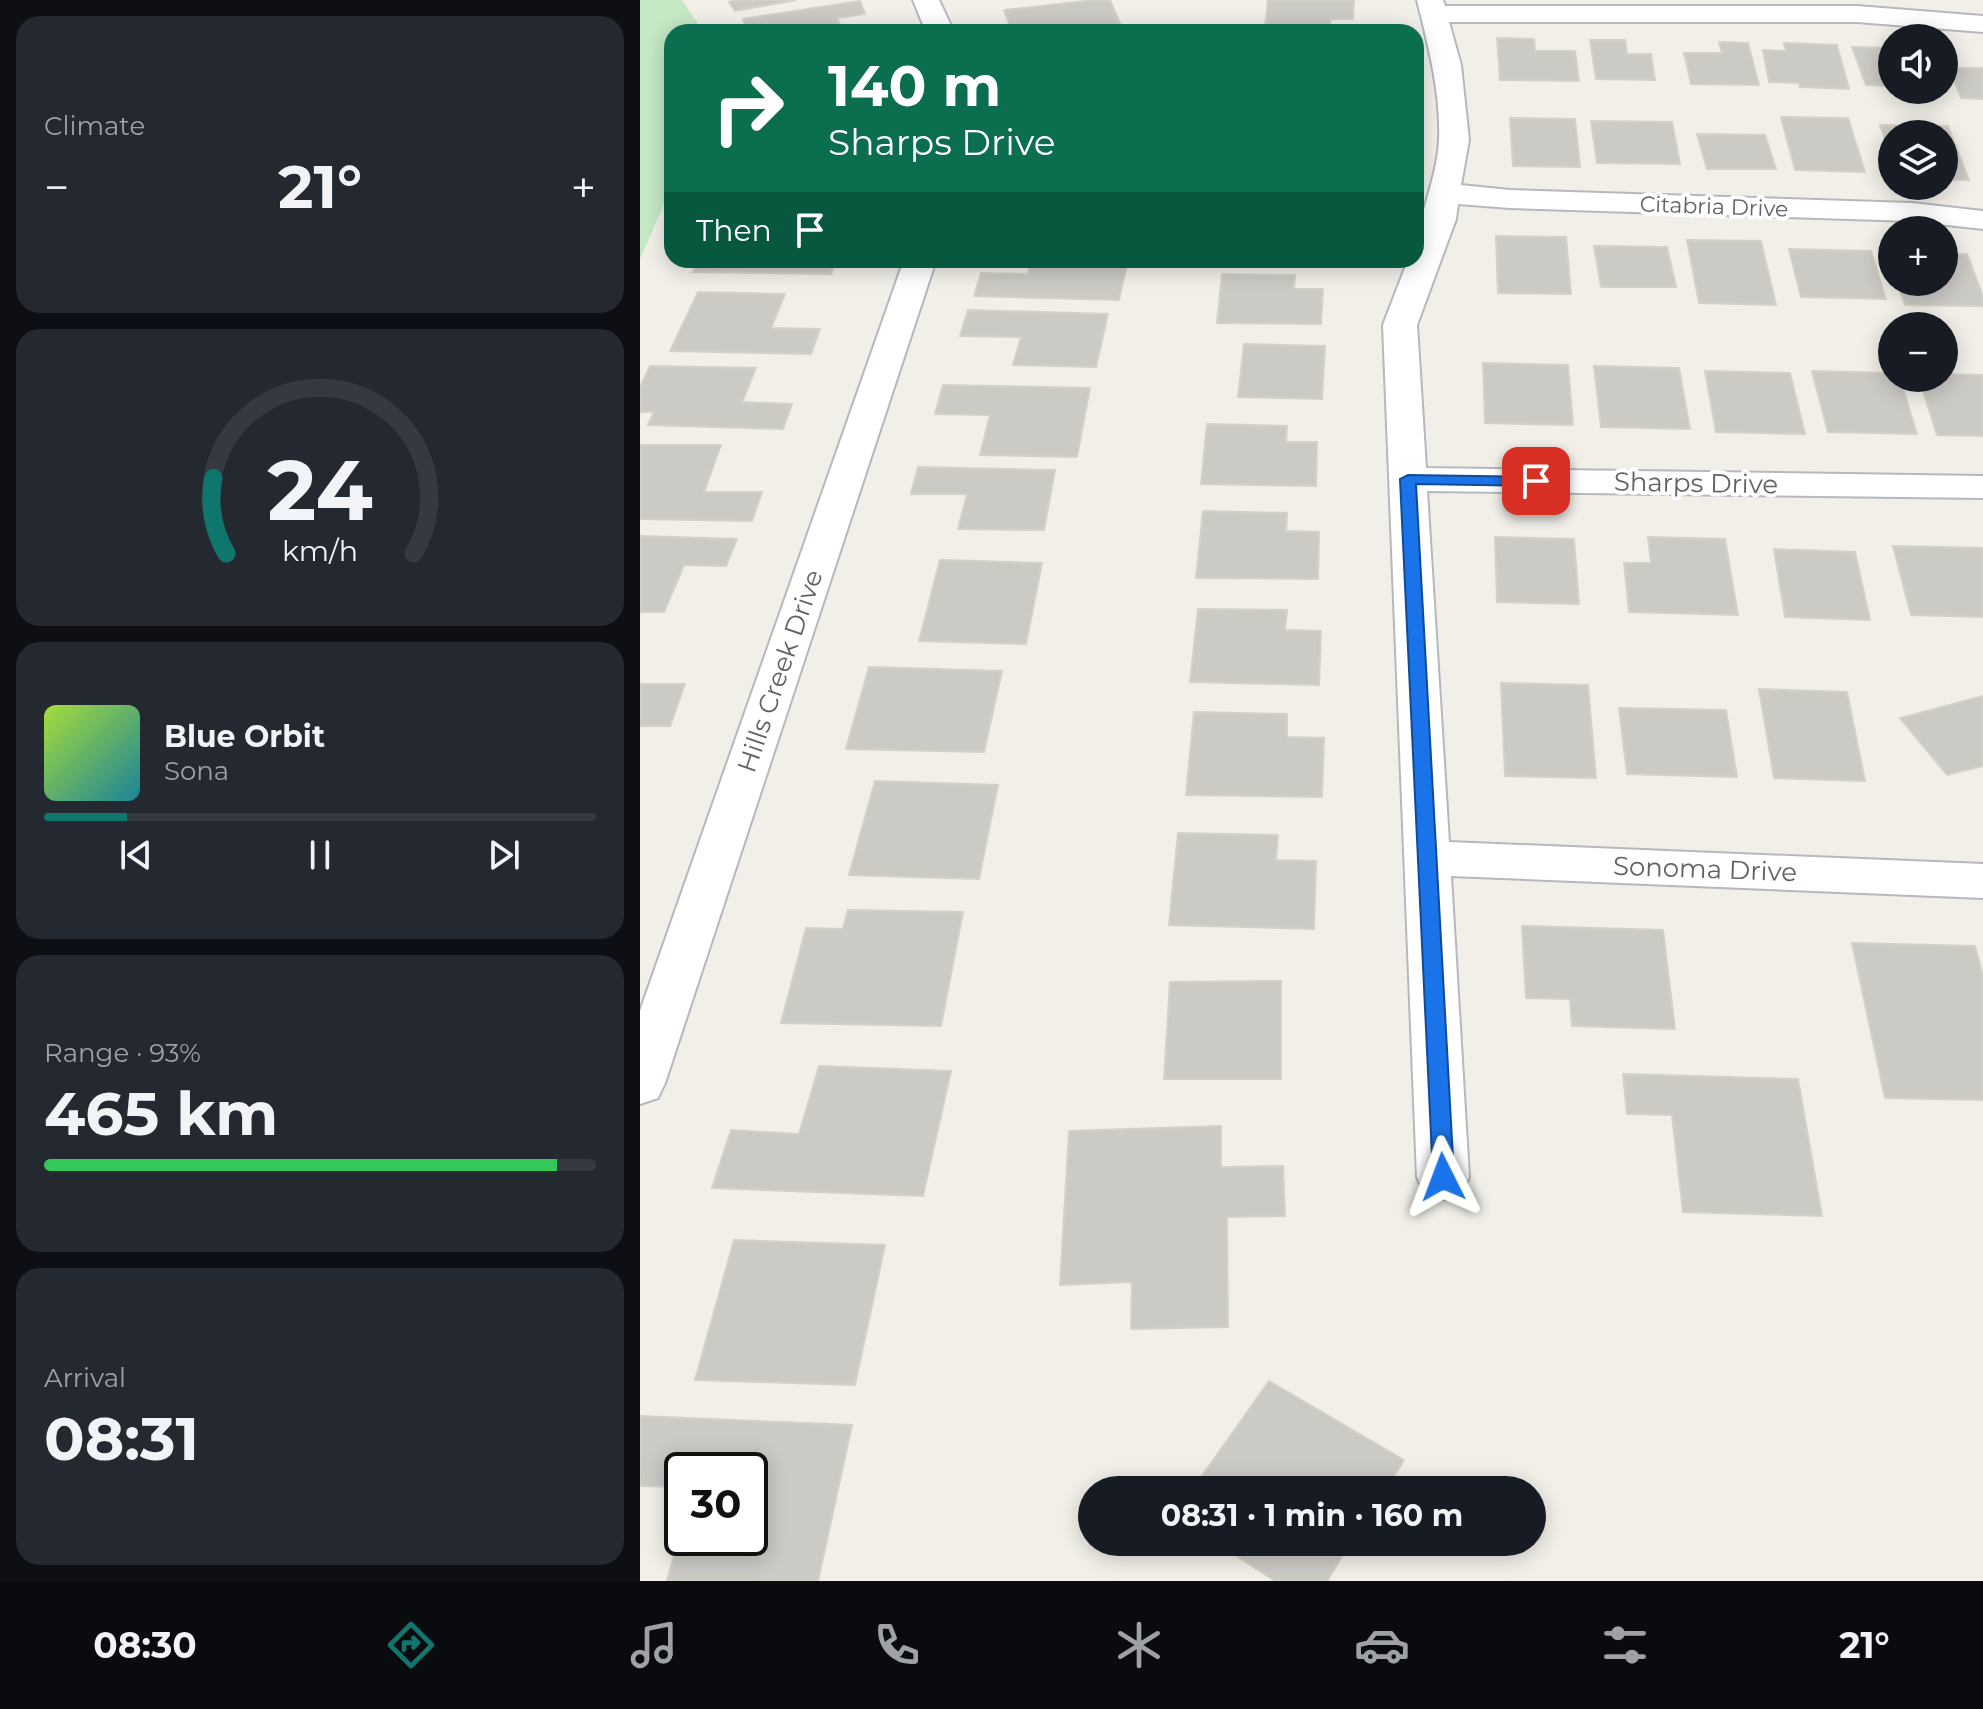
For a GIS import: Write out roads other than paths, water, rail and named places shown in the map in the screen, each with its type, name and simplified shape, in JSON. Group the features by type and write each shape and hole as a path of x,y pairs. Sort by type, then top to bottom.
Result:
{"street":[{"path":"926,0 936,24"},
{"path":"1424,261 1440,219 1454,140 1447,65 1432,7 1857,14 1983,24"},
{"name":"Citabria Drive","path":"1444,193 1510,199 1912,212 1983,220"},
{"name":"Hills Creek Drive","path":"640,1083 917,268"},
{"path":"1422,268 1400,325 1443,1177"},
{"name":"Sharps Drive","path":"1408,479 1983,487"},
{"name":"Sonoma Drive","path":"1427,858 1983,881"}]}
